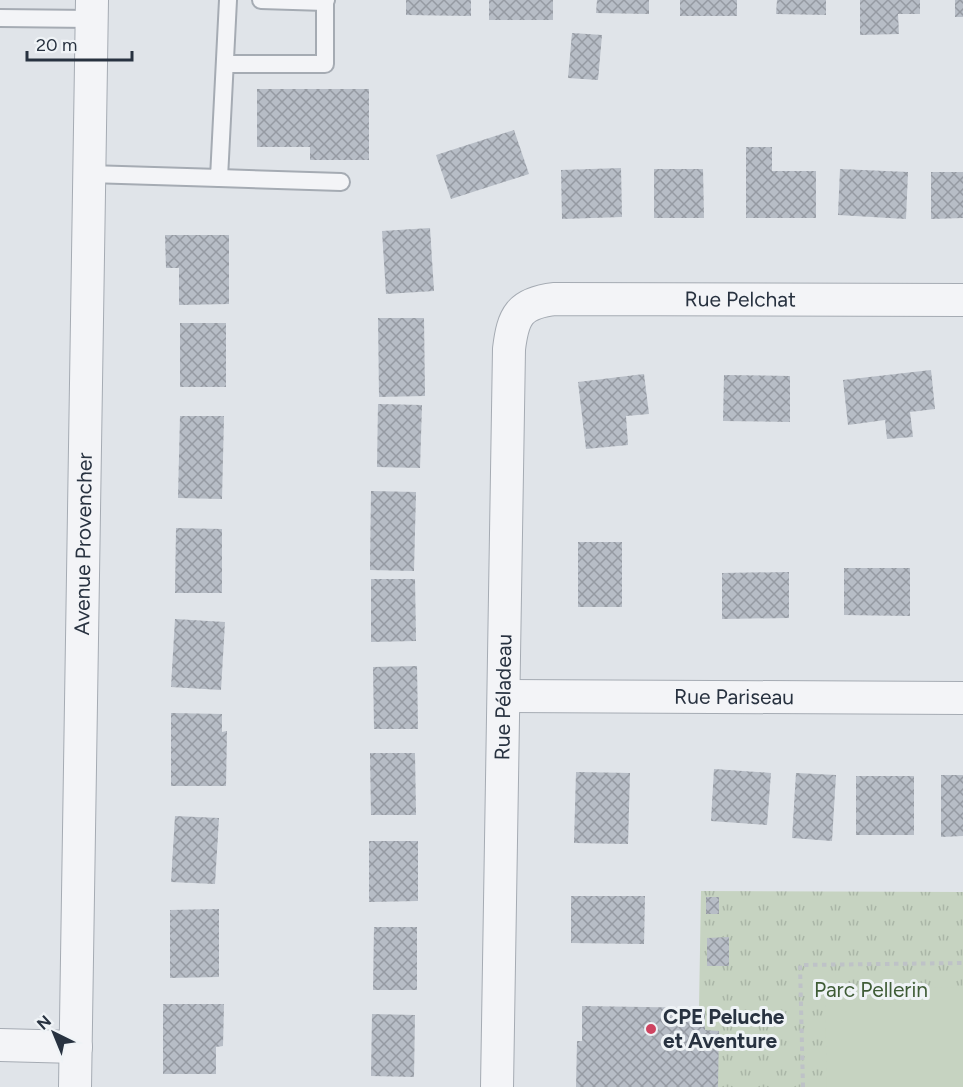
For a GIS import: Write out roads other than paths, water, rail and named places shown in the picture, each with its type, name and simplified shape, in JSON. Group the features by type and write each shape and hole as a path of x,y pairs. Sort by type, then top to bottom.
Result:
{"street":[{"name":"Avenue Provencher","path":"75,1087 92,9"},
{"name":"Rue Pelchat","path":"521,311 541,301 555,299 963,300"},
{"name":"Rue Péladeau","path":"497,1087 509,349 515,319 521,311"},
{"name":"Rue Pariseau","path":"504,696 963,698"},
{"path":"0,1046 76,1047"}],"lane":[{"path":"219,178 228,0"},
{"path":"225,64 325,64 326,1 261,0"},
{"path":"0,18 92,9"},
{"path":"89,174 341,182"}],"place":[{"name":"CPE Peluche et Aventure","path":"651,1029"}],"park label":[{"name":"Parc Pellerin","path":"871,990"}]}
